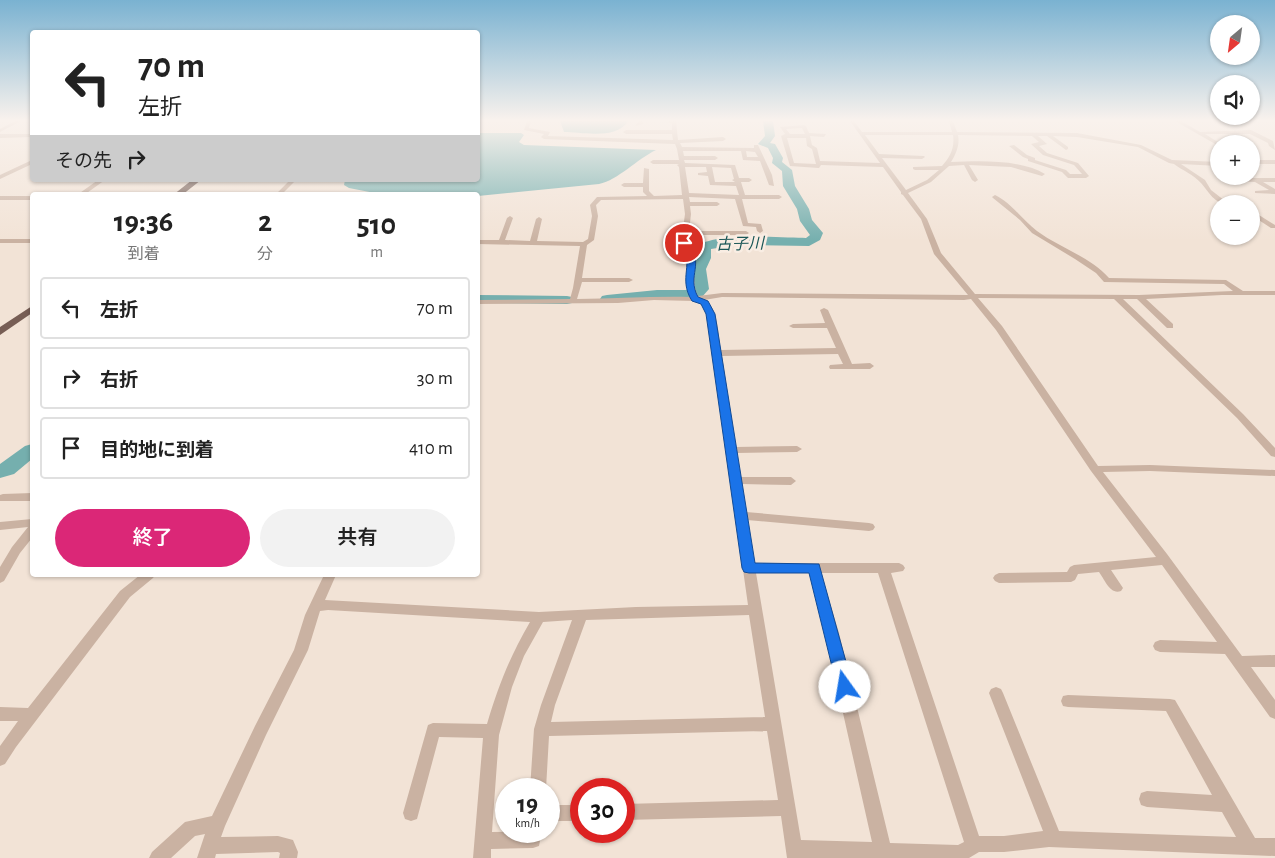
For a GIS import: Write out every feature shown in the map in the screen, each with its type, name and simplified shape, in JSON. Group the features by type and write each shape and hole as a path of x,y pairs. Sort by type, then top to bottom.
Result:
{"main road":[{"path":"181,192 195,182"},
{"path":"0,332 30,310"}],"street":[{"path":"653,162 663,164 689,161"},
{"path":"686,199 743,195 776,197 769,186 776,186 762,161"},
{"path":"791,161 792,165 885,164"},
{"path":"806,171 824,171 818,161"},
{"path":"883,161 903,193 924,219 938,254 999,328 1096,469 1165,560 1275,712"},
{"path":"903,193 913,190 945,166 948,161"},
{"path":"1023,162 1027,161"},
{"path":"1035,161 1064,171 1068,176 1086,176 1076,164 1067,161"},
{"path":"1170,161 1210,164"},
{"path":"681,162 709,166 732,166 736,182 743,195 744,225 759,225 760,231"},
{"path":"681,162 686,199 684,243 691,251 692,259 689,276 693,296"},
{"path":"1175,162 1203,181 1215,195"},
{"path":"1260,162 1275,162"},
{"path":"0,177 30,163"},
{"path":"966,164 975,180"},
{"path":"915,168 966,164 1011,165 1042,174"},
{"path":"709,166 712,184 749,180"},
{"path":"646,170 646,192 652,197"},
{"path":"700,174 710,174"},
{"path":"1260,180 1275,180"},
{"path":"84,192 99,182"},
{"path":"281,192 291,182"},
{"path":"1260,183 1275,192"},
{"path":"624,185 646,185"},
{"path":"1257,192 1275,192"},
{"path":"480,242 584,244 591,240 594,216 593,205 596,200 604,198 652,197 686,199 717,204"},
{"path":"0,198 30,198"},
{"path":"0,206 14,198"},
{"path":"995,198 1022,219 1034,232 1078,257 1099,271 1108,280 1226,282 1241,293"},
{"path":"500,243 510,218"},
{"path":"1260,218 1273,227"},
{"path":"533,242 539,219"},
{"path":"685,233 746,234"},
{"path":"0,241 30,241"},
{"path":"573,300 584,244"},
{"path":"578,280 629,280"},
{"path":"480,302 722,295 964,298 1000,295 1139,296 1275,294"},
{"path":"693,296 705,302 711,314 755,610 795,853 883,852 959,854 977,844 1004,844 1054,839 1275,847"},
{"path":"1116,296 1240,416 1275,454"},
{"path":"1139,296 1170,326"},
{"path":"824,310 848,366"},
{"path":"793,326 831,325"},
{"path":"717,353 842,351"},
{"path":"833,367 870,366"},
{"path":"732,450 797,449"},
{"path":"1096,469 1150,468 1275,473"},
{"path":"737,480 791,481"},
{"path":"3,498 30,497"},
{"path":"742,516 870,527"},
{"path":"0,526 30,523"},
{"path":"0,578 27,543"},
{"path":"999,578 1071,577 1074,570 1165,560"},
{"path":"749,568 899,568"},
{"path":"814,568 832,633 883,852"},
{"path":"883,568 974,846"},
{"path":"1103,568 1117,588"},
{"path":"0,759 125,594 146,577"},
{"path":"288,858 290,852 287,846 278,844 208,852 217,824 260,730 301,650 316,606 329,577"},
{"path":"316,606 328,605 539,617 755,610"},
{"path":"539,778 542,729 548,705 581,615"},
{"path":"518,843 483,850 492,731 505,687 518,654 539,617"},
{"path":"1160,646 1229,648"},
{"path":"1239,662 1275,661"},
{"path":"996,693 1054,839"},
{"path":"1068,701 1170,705 1250,846"},
{"path":"0,714 32,715"},
{"path":"542,729 774,724"},
{"path":"411,813 433,730 492,731"},
{"path":"1147,799 1226,804"},
{"path":"635,812 788,808"},
{"path":"158,858 191,828 217,824"}],"water":[{"path":"480,161 639,161 620,174 599,184 480,196 480,192 370,192 349,188 344,185 345,182 480,182"}],"waterway":[{"name":"古子川","path":"607,299 657,294 686,296 697,294 702,289 699,269 704,258 704,247 711,244 737,241 809,242 816,237 817,233 806,221 803,209 789,186 787,170 777,163 777,161"},
{"name":"古子川","path":"480,299 567,300"},
{"name":"古子川","path":"0,472 30,452"}],"route":[{"path":"684,243 691,251 692,259 689,276 691,292 695,299 705,302 711,314 749,568 814,568 845,687"}]}
